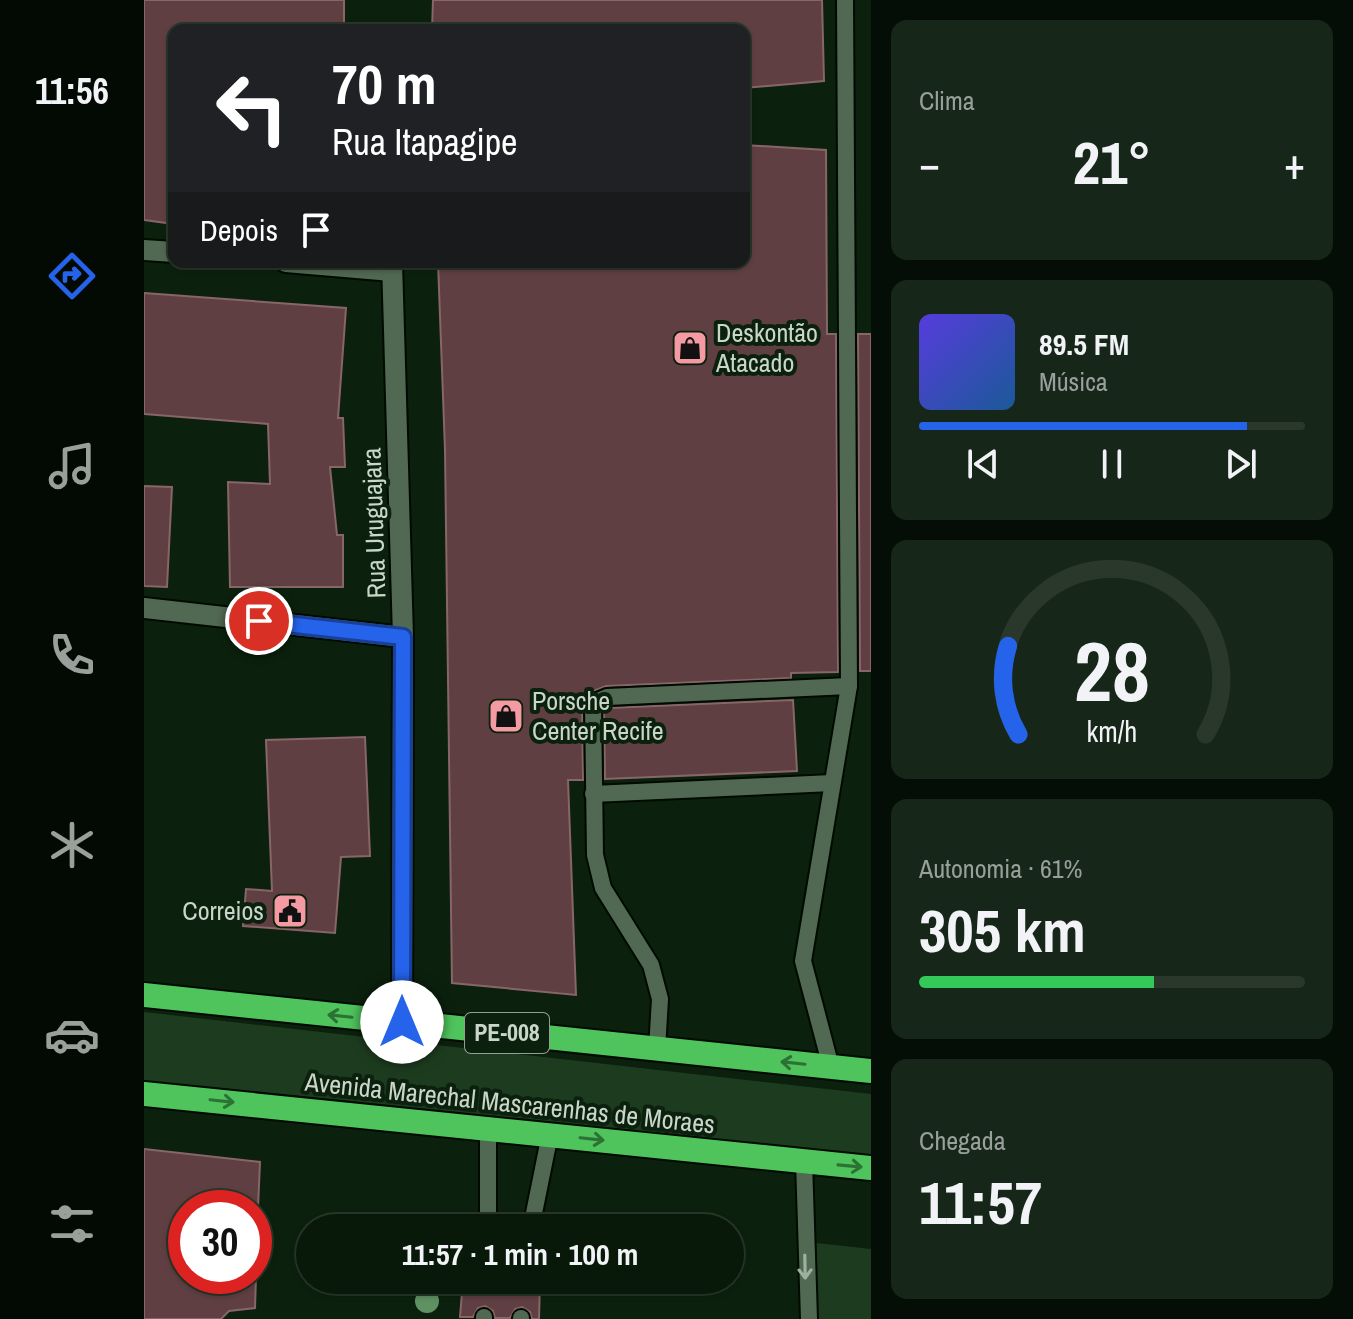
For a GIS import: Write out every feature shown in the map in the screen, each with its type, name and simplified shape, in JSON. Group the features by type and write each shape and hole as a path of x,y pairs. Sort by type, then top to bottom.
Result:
{"highway":[{"name":"PE-008","path":"144,995 871,1071"},
{"name":"Avenida Marechal Mascarenhas de Moraes","path":"144,1094 871,1168"}],"street":[{"path":"144,250 168,252"},
{"name":"Rua Uruguajara","path":"392,268 403,637 402,1022"},
{"path":"144,608 403,637"}],"lane":[{"path":"831,1067 803,961 849,686 845,0"},
{"path":"657,1049 660,999 651,965 603,888 595,855 593,703 607,697 849,686"},
{"path":"593,794 832,783"},
{"path":"488,1127 488,1214"},
{"path":"534,1214 550,1134"},
{"path":"804,1161 808,1317"}],"green space":[{"path":"144,1012 871,1094 871,1159 144,1083"},
{"path":"807,1242 871,1249 871,1319 815,1319"}],"building":[{"path":"144,0 344,0 344,24 168,24 168,223 144,220"},
{"path":"433,0 822,0 824,81 750,87 750,24 432,24"},
{"path":"750,145 826,150 827,334 836,334 838,672 791,673 791,678 606,686 588,693 582,703 583,780 568,780 576,995 452,983 445,450 438,268 750,268"},
{"path":"144,293 346,308 338,418 343,418 345,467 330,467 337,535 343,535 343,587 230,587 228,482 270,484 268,424 144,414"},
{"path":"858,334 871,334 871,671 860,671"},
{"path":"144,486 172,487 167,587 144,586"},
{"path":"793,700 797,771 605,779 604,710"},
{"path":"365,737 370,856 341,857 335,933 243,926 246,889 272,891 266,740"},
{"path":"144,1149 260,1162 259,1190 168,1190 168,1294 255,1294 255,1308 229,1311 221,1319 144,1319"},
{"path":"462,1294 540,1294 539,1319 532,1319 530,1312 522,1307 515,1309 510,1318 495,1318 493,1311 485,1306 478,1308 473,1317 460,1317"}],"place":[{"name":"Deskontão Atacado","path":"690,348"},
{"name":"Porsche Center Recife","path":"506,716"},
{"name":"Correios","path":"290,911"}],"route":[{"path":"259,621 403,637 402,1022"}]}
